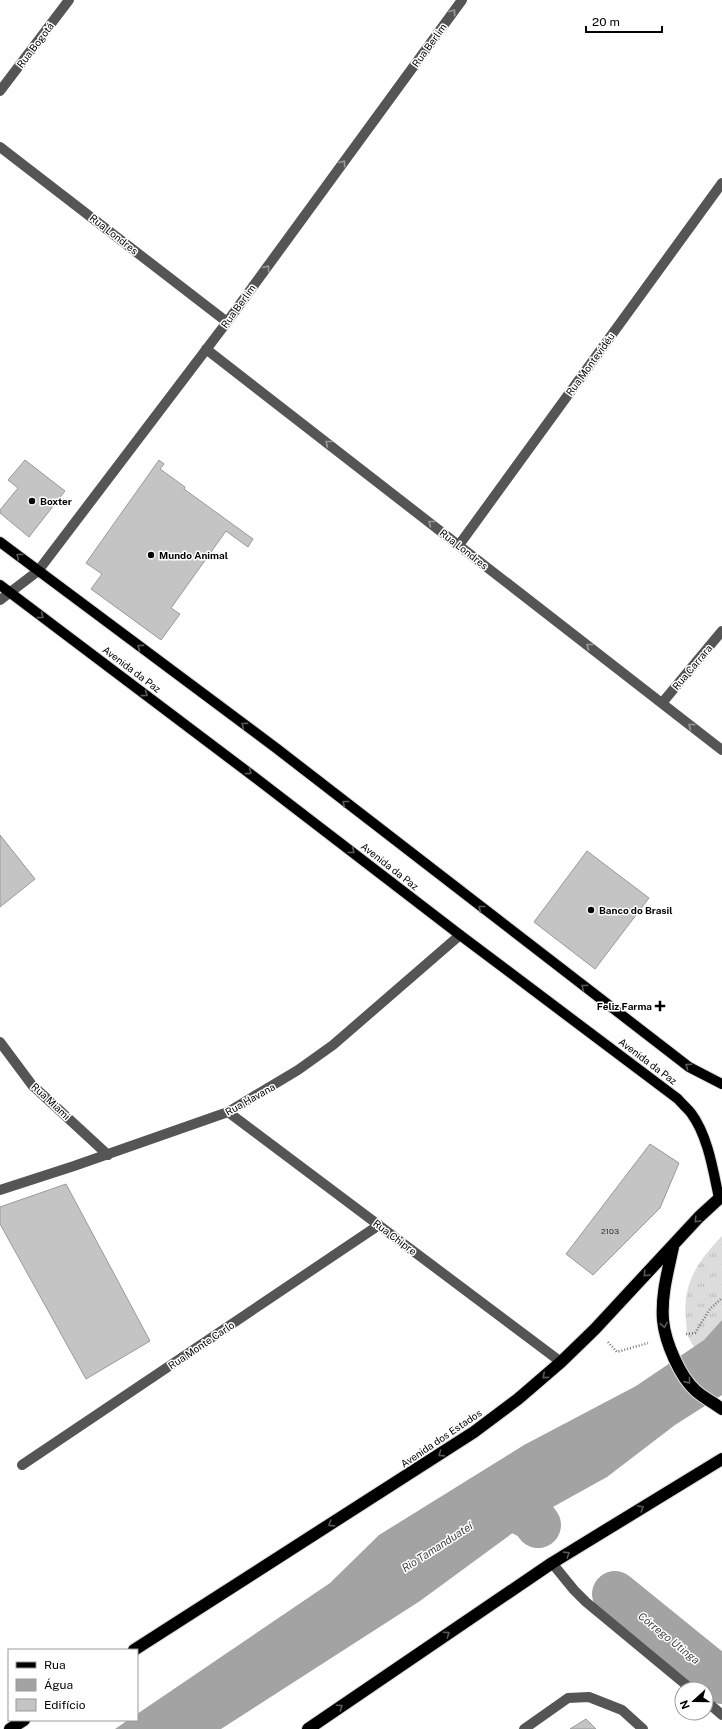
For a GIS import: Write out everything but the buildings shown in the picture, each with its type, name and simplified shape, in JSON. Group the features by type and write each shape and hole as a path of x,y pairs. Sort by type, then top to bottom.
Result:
{"highway":[{"name":"Avenida dos Estados","path":"136,1649 474,1432 518,1399 561,1362 699,1217 721,1197"},
{"path":"673,1246 664,1290 663,1320 672,1353 682,1374 696,1391 717,1406"},
{"path":"308,1729 552,1563 722,1460"},
{"path":"10,1729 22,1721"}],"main road":[{"name":"Avenida da Paz","path":"0,542 276,748 688,1067 722,1084"},
{"name":"Avenida da Paz","path":"0,585 678,1099 691,1113 702,1133 721,1197"}],"street":[{"name":"Rua Bogotá","path":"0,91 69,0"},
{"name":"Rua Berlim","path":"0,600 38,571 227,322 462,0"},
{"name":"Rua Londres","path":"0,147 227,322"},
{"name":"Rua Montevidéu","path":"459,545 722,183"},
{"name":"Rua Londres","path":"206,348 722,750"},
{"name":"Rua Carrara","path":"662,703 722,631"},
{"name":"Rua Havana","path":"0,1190 108,1155 228,1112 286,1077 332,1044 460,935"},
{"name":"Rua Miami","path":"0,1042 32,1085 108,1155"},
{"name":"Rua Chipre","path":"228,1112 561,1362"},
{"name":"Rua Monte Carlo","path":"22,1465 379,1225"},
{"path":"552,1563 574,1590 682,1681"},
{"path":"524,1729 568,1698 589,1697 622,1710 643,1729"},
{"path":"714,1708 722,1715"}],"green space":[{"path":"722,1236 722,1376 713,1368 690,1341 687,1333 685,1308 686,1296 693,1274 705,1255"}],"water":[{"name":"Rio Tamanduateí","path":"722,1320 722,1395 675,1425 607,1477 533,1518 420,1601 221,1729 115,1729 127,1721 138,1721 138,1713 330,1583 379,1535 524,1445 636,1386 704,1340"}],"waterway":[{"name":"Córrego Utinga","path":"504,1503 533,1518 538,1525"},
{"name":"Córrego Utinga","path":"615,1594 722,1681"}],"place":[{"name":"Boxter","path":"32,501"},
{"name":"Mundo Animal","path":"151,555"},
{"name":"Banco do Brasil","path":"591,910"},
{"name":"Feliz Farma","path":"660,1006"}]}
